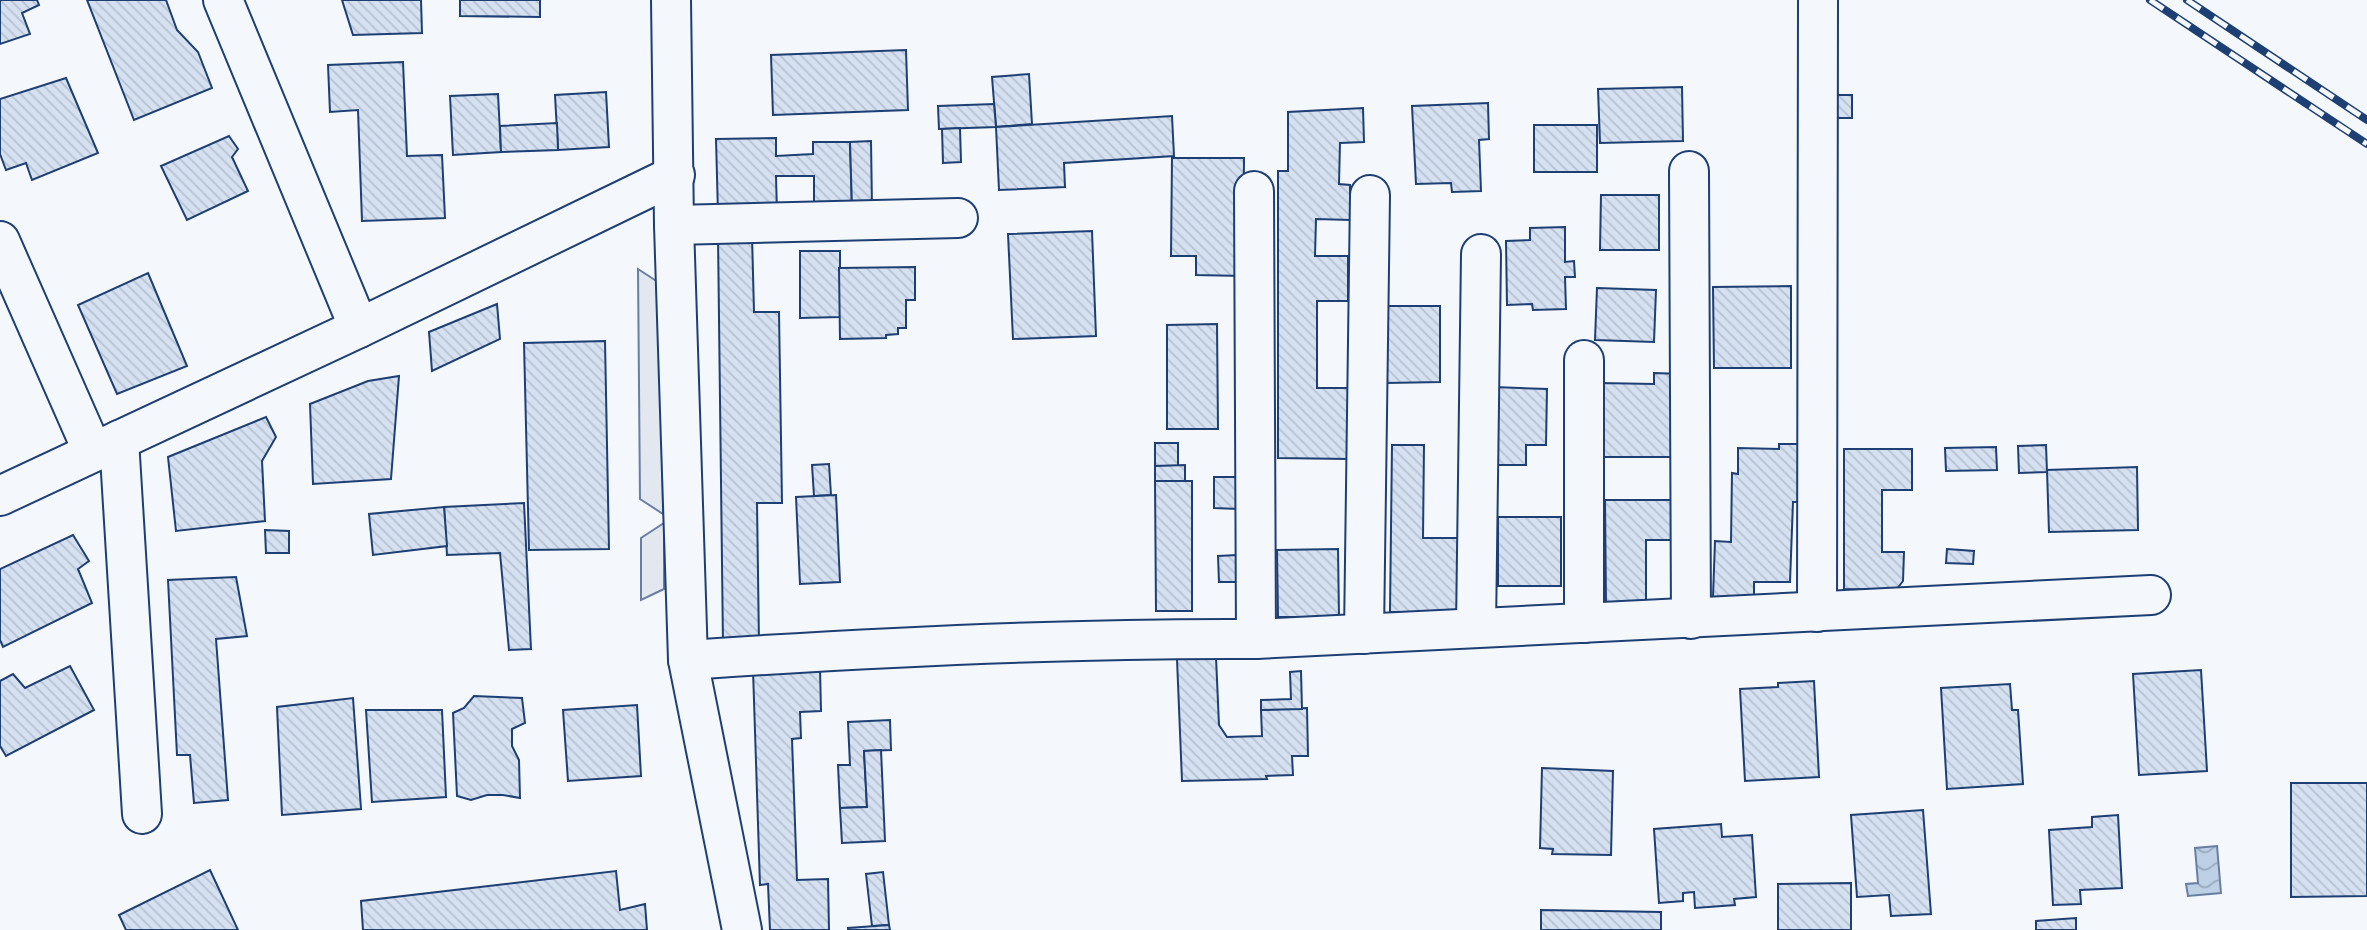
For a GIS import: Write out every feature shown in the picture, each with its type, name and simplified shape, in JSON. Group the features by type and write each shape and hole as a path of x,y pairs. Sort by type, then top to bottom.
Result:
{"street":[{"path":"223,0 359,328"},
{"path":"671,0 674,225 688,660 742,930"},
{"path":"1816,612 1818,0"},
{"path":"1689,171 1691,619"},
{"path":"0,496 359,328 675,175"},
{"path":"1254,191 1256,639"},
{"path":"1364,634 1370,194"},
{"path":"674,225 958,218"},
{"path":"0,241 106,446 142,814"},
{"path":"1476,628 1481,254"},
{"path":"1584,360 1584,623"},
{"path":"688,660 856,649 1151,639 1256,639 2151,595"}],"shaded area":[{"path":"638,269 661,284 663,514 640,499"},
{"path":"664,523 664,589 641,600 641,538"}],"water":[{"path":"2217,846 2221,893 2188,896 2186,884 2198,883 2195,848"}],"building":[{"path":"0,0 37,0 39,5 22,13 30,34 0,44"},
{"path":"87,0 166,0 177,30 198,52 212,88 134,120"},
{"path":"342,0 421,0 422,33 353,35"},
{"path":"460,0 540,0 540,17 460,16"},
{"path":"906,50 908,110 773,115 771,55"},
{"path":"403,62 407,156 442,155 445,218 362,221 358,110 330,112 328,65"},
{"path":"1029,74 1032,124 996,127 992,77"},
{"path":"66,78 98,153 32,180 26,163 6,170 0,154 0,99"},
{"path":"1682,87 1683,141 1600,143 1598,89"},
{"path":"606,92 609,147 558,150 555,95"},
{"path":"498,94 501,152 453,155 450,96"},
{"path":"1833,95 1852,95 1852,118 1833,118"},
{"path":"1488,103 1489,139 1479,140 1481,191 1452,192 1451,183 1416,184 1412,106"},
{"path":"994,104 996,127 939,129 938,106"},
{"path":"1363,108 1364,142 1340,143 1339,184 1350,185 1350,220 1316,219 1315,256 1348,256 1348,301 1317,301 1317,388 1348,388 1348,459 1278,458 1278,171 1288,171 1288,112"},
{"path":"1172,116 1174,156 1064,163 1065,187 999,190 996,127"},
{"path":"557,123 558,150 501,152 500,126"},
{"path":"1534,125 1597,125 1597,172 1534,172"},
{"path":"960,128 961,162 943,163 942,129"},
{"path":"229,136 238,149 232,157 248,191 187,220 161,166"},
{"path":"776,138 776,156 813,154 813,142 850,142 852,208 814,209 814,176 776,176 777,213 718,214 716,139"},
{"path":"871,141 872,208 852,208 850,142"},
{"path":"1172,158 1244,158 1243,276 1196,275 1196,256 1171,256"},
{"path":"1601,195 1659,195 1659,250 1600,250"},
{"path":"1565,227 1565,262 1574,261 1575,277 1565,277 1566,309 1533,310 1532,304 1507,305 1506,241 1530,240 1530,228"},
{"path":"1092,231 1096,336 1013,339 1008,234"},
{"path":"752,235 754,312 779,312 782,503 757,503 759,644 723,645 718,236"},
{"path":"800,251 840,251 840,317 800,318"},
{"path":"915,267 915,300 906,300 906,328 898,328 898,334 886,335 886,338 840,339 839,268"},
{"path":"148,273 187,366 117,394 78,305"},
{"path":"1791,286 1791,368 1714,368 1713,287"},
{"path":"1597,288 1656,290 1654,342 1595,340"},
{"path":"497,304 500,339 432,371 429,332"},
{"path":"1387,306 1440,306 1440,382 1387,383"},
{"path":"1217,324 1218,429 1167,429 1167,325"},
{"path":"605,341 609,549 529,550 524,343"},
{"path":"1654,373 1682,374 1681,449 1671,457 1598,457 1600,383 1654,384"},
{"path":"399,376 391,479 313,484 310,404 368,381"},
{"path":"1494,387 1547,389 1546,445 1526,445 1526,465 1493,465"},
{"path":"266,417 276,437 262,461 265,521 176,531 168,457"},
{"path":"1155,443 1178,443 1178,466 1155,466"},
{"path":"1779,444 1799,444 1798,502 1793,502 1790,582 1754,582 1754,598 1713,597 1715,541 1731,542 1732,473 1738,474 1738,448 1779,449"},
{"path":"1392,445 1424,445 1423,538 1458,538 1457,612 1390,612"},
{"path":"2046,445 2047,472 2019,473 2018,446"},
{"path":"1996,447 1997,470 1946,471 1945,448"},
{"path":"1844,449 1912,449 1912,490 1882,490 1882,552 1904,552 1903,581 1896,590 1844,589"},
{"path":"829,464 831,495 814,496 812,465"},
{"path":"1185,465 1185,481 1155,481 1155,466"},
{"path":"2137,467 2138,530 2049,532 2047,470"},
{"path":"1214,477 1239,477 1238,509 1214,508"},
{"path":"1155,481 1192,481 1192,611 1156,611"},
{"path":"836,495 840,582 800,584 796,497"},
{"path":"1605,500 1676,500 1676,540 1646,540 1646,605 1606,605"},
{"path":"524,503 531,649 509,650 500,553 447,555 444,507"},
{"path":"444,507 447,546 373,555 369,514"},
{"path":"1498,517 1561,517 1561,586 1498,586"},
{"path":"265,530 289,531 289,553 266,553"},
{"path":"73,535 89,561 78,569 92,603 3,647 0,640 0,569"},
{"path":"1338,549 1339,617 1278,617 1277,550"},
{"path":"1947,549 1974,551 1973,564 1946,563"},
{"path":"1237,555 1238,582 1219,582 1218,556"},
{"path":"236,577 247,636 216,639 228,800 194,803 190,755 177,755 168,580"},
{"path":"1216,657 1219,725 1227,737 1262,736 1261,710 1307,708 1308,756 1292,756 1293,775 1266,776 1267,779 1182,781 1177,659"},
{"path":"70,666 94,710 6,756 0,746 0,681 13,674 25,688"},
{"path":"820,668 821,711 800,712 801,738 792,739 797,880 828,879 829,930 770,930 768,884 760,885 753,670"},
{"path":"2201,670 2207,771 2139,775 2133,674"},
{"path":"1301,671 1302,709 1261,710 1261,700 1291,699 1290,672"},
{"path":"1814,681 1819,777 1745,781 1740,689"},
{"path":"2010,684 2012,710 2018,710 2023,784 1947,789 1941,688"},
{"path":"474,696 522,698 525,723 512,729 512,746 519,760 520,798 487,795 471,800 457,796 453,713 464,708"},
{"path":"353,698 361,809 282,815 277,707"},
{"path":"637,705 641,776 568,781 563,710"},
{"path":"366,710 442,710 446,797 372,802"},
{"path":"890,720 891,750 864,751 867,807 840,808 838,765 850,765 848,722"},
{"path":"881,750 885,841 842,843 840,808 867,807 864,751"},
{"path":"1542,768 1613,771 1611,855 1552,854 1553,849 1540,848"},
{"path":"2291,783 2367,783 2367,896 2291,897"},
{"path":"1923,810 1931,914 1891,916 1889,895 1857,897 1851,815"},
{"path":"2118,815 2122,888 2080,890 2081,904 2053,905 2049,830 2092,827 2092,817"},
{"path":"1721,824 1722,837 1752,835 1756,897 1734,899 1735,905 1695,908 1694,892 1683,893 1683,901 1659,903 1654,829"},
{"path":"210,870 238,930 126,930 119,915"},
{"path":"616,871 620,910 645,904 647,930 363,930 361,901"},
{"path":"883,872 889,925 872,926 866,874"},
{"path":"1851,883 1851,930 1778,930 1778,884"},
{"path":"1541,910 1661,912 1661,930 1541,930"},
{"path":"2076,918 2076,930 2036,930 2036,921"},
{"path":"889,925 890,930 848,930 848,928"}],"railway":[{"path":"2150,0 2367,144"},
{"path":"2187,0 2367,120"}]}
